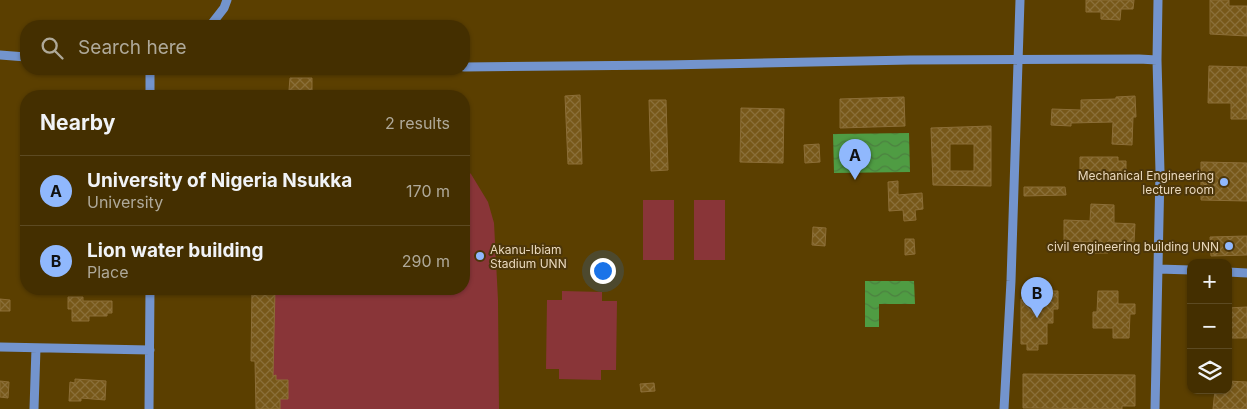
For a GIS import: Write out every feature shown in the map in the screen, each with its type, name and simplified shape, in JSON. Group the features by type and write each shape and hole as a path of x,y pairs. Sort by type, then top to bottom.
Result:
{"street":[{"path":"215,20 224,8 227,0"},
{"path":"1004,409 1011,282 1020,0"},
{"path":"1155,409 1160,172 1158,0"},
{"path":"0,55 20,57"},
{"path":"470,68 910,60 1158,60"},
{"path":"150,75 150,90"},
{"path":"1158,269 1187,270"},
{"path":"1232,272 1247,273"},
{"path":"150,295 150,409"},
{"path":"0,347 150,350"},
{"path":"34,409 36,348"}],"shaded area":[{"name":"Akanu-Ibiam Stadium UNN","path":"471,174 488,202 494,223 498,300 499,409 263,409 263,295 470,295"},
{"path":"643,200 674,200 674,260 643,260"},
{"path":"694,200 725,200 725,260 694,260"},
{"path":"562,291 602,292 602,301 617,301 616,370 601,370 601,380 559,379 559,369 546,369 547,300 562,300"}],"water":[{"path":"909,133 910,172 834,173 833,134"},
{"path":"865,281 914,281 915,304 879,304 879,327 865,327"}],"building":[{"path":"1086,0 1134,0 1133,9 1121,9 1120,20 1101,19 1101,12 1086,12"},
{"path":"1210,0 1229,0 1229,6 1247,6 1247,36 1210,34"},
{"path":"1209,66 1247,67 1247,119 1231,119 1231,103 1208,103"},
{"path":"290,78 312,78 312,90 289,90"},
{"path":"580,95 582,164 568,164 565,96"},
{"path":"1135,96 1136,117 1133,117 1132,145 1112,144 1113,122 1071,123 1071,126 1051,125 1052,109 1081,110 1081,100 1116,99 1116,97"},
{"path":"904,97 905,126 840,128 840,99"},
{"path":"649,100 666,100 668,170 651,171"},
{"path":"741,108 784,109 783,163 740,162"},
{"path":"991,126 991,186 933,185 931,128","holes":["950,144 974,144 974,171 950,171"]},
{"path":"819,144 820,162 805,163 804,145"},
{"path":"1080,157 1118,157 1118,161 1126,161 1126,172 1119,172 1119,180 1080,180"},
{"name":"Mechanical Engineering lecture room","path":"1201,162 1247,163 1247,201 1201,200"},
{"path":"898,181 898,195 922,193 923,209 915,210 916,220 904,221 903,210 889,211 888,182"},
{"path":"1024,187 1065,187 1066,195 1024,196"},
{"path":"1091,204 1114,205 1114,223 1135,224 1134,242 1108,241 1108,253 1095,253 1095,242 1064,241 1064,220 1090,221"},
{"path":"813,227 826,228 825,246 812,245"},
{"name":"civil engineering building UNN","path":"1247,236 1247,255 1211,256 1210,237"},
{"path":"905,239 914,239 915,254 905,255"},
{"path":"1034,291 1058,291 1058,309 1053,309 1053,323 1047,323 1047,344 1038,344 1038,350 1027,350 1027,344 1021,344 1021,299 1034,299"},
{"path":"1098,291 1118,291 1118,304 1135,304 1135,314 1130,314 1129,338 1113,338 1113,328 1093,328 1093,312 1097,312"},
{"path":"252,295 275,295 273,376 276,375 276,380 288,380 288,399 280,399 280,409 256,409 255,361 251,361"},
{"path":"68,297 83,297 83,301 112,301 112,313 107,313 107,316 89,316 89,321 72,321 72,309 68,309"},
{"path":"0,299 10,300 10,311 0,311"},
{"path":"1247,307 1247,338 1232,338 1232,308"},
{"path":"1023,374 1135,375 1135,406 1122,406 1122,409 1023,408"},
{"path":"75,379 106,381 105,400 81,398 81,401 69,401 70,382 75,383"},
{"path":"0,381 9,382 8,398 0,397"},
{"path":"1232,381 1247,382 1247,409 1213,409 1215,394 1232,394"},
{"path":"654,383 655,391 641,392 640,384"}],"place":[{"name":"University of Nigeria Nsukka","path":"855,180"},
{"name":"Mechanical Engineering lecture room","path":"1224,182"},
{"name":"civil engineering building UNN","path":"1229,246"},
{"name":"Akanu-Ibiam Stadium UNN","path":"480,256"},
{"name":"Lion water building","path":"1037,318"}]}
